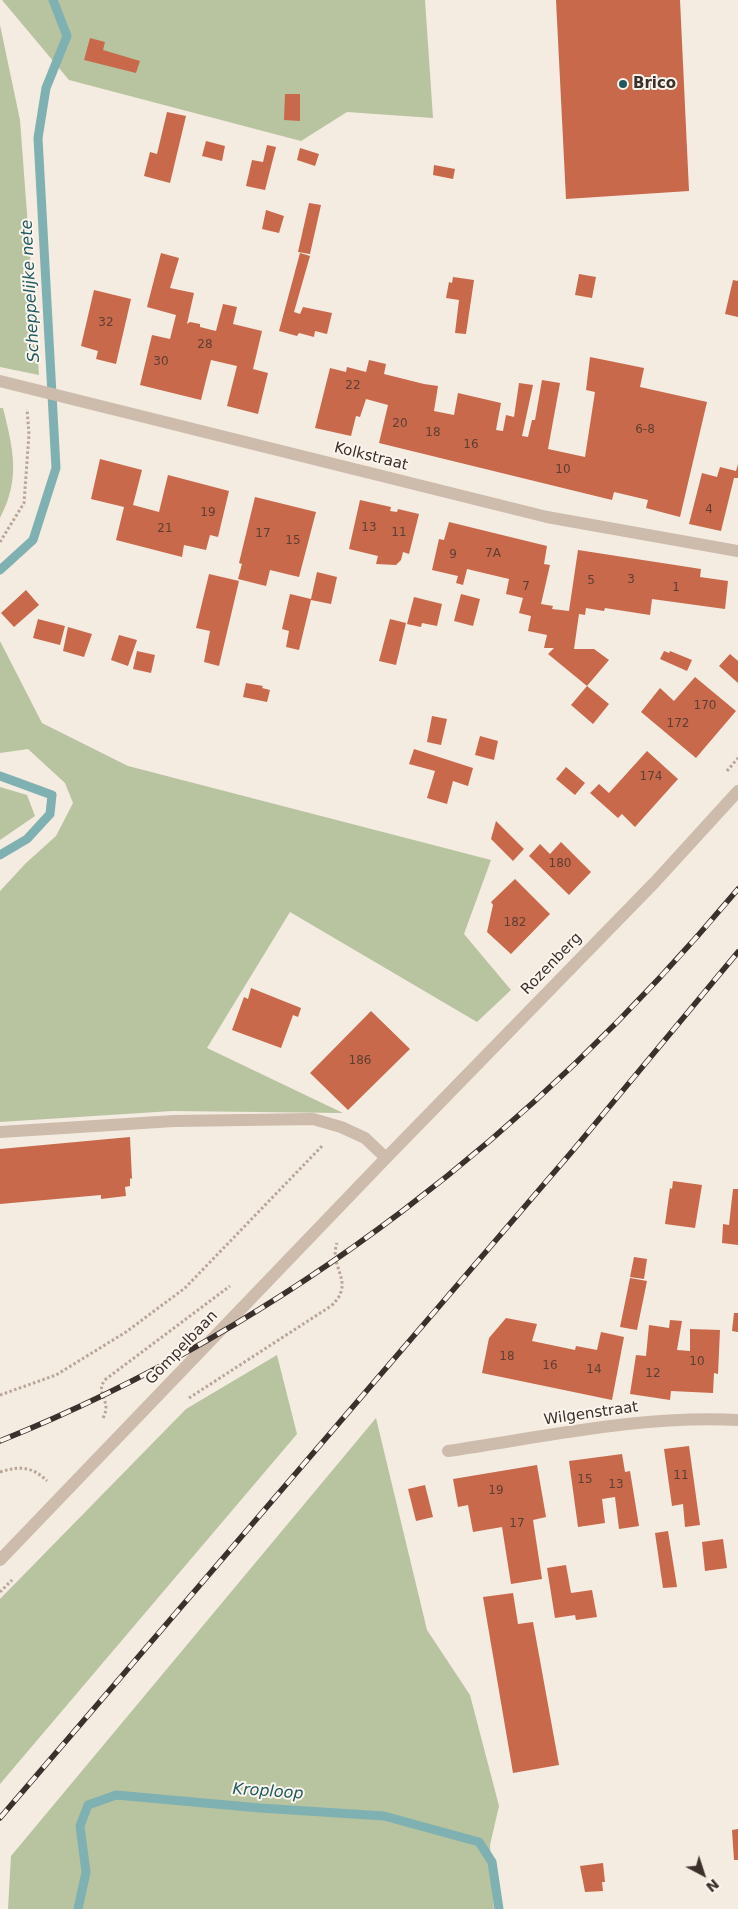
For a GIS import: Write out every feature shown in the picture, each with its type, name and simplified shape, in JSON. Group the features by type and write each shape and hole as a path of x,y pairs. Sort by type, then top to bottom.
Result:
{"street":[{"name":"Kolkstraat","path":"0,381 546,517 738,551"},
{"name":"Rozenberg","path":"386,1158 655,882 738,791"},
{"path":"0,1132 194,1121 313,1119 341,1127 365,1138 386,1158"},
{"name":"Gompelbaan","path":"0,1560 386,1158"},
{"name":"Wilgenstraat","path":"448,1451 620,1425 711,1418 738,1420"}],"path":[{"path":"0,542 24,503 28,434 25,387"},
{"path":"0,1395 56,1375 126,1332 185,1288 341,1127"},
{"path":"186,1401 217,1378 331,1306 340,1298 343,1285 334,1251 341,1239"},
{"path":"102,1422 107,1410 100,1384 238,1280"},
{"path":"0,1472 20,1466 40,1474 46,1480 52,1473"}],"green space":[{"path":"2,0 425,0 433,118 347,112 301,141 69,80"},
{"path":"0,25 20,120 39,375 0,367"},
{"path":"0,408 3,408 7,423 12,450 13,476 7,503 0,518"},
{"path":"0,641 42,723 128,766 491,860 464,934 511,990 477,1022 290,912 207,1048 343,1113 172,1111 0,1122 0,891 26,863 56,836 73,803 65,783 28,749 0,753"},
{"path":"0,787 27,795 35,816 0,840"},
{"path":"277,1355 297,1434 0,1784 0,1599 186,1409"},
{"path":"376,1418 427,1630 470,1695 499,1806 490,1845 494,1909 8,1909 11,1856"}],"building":[{"path":"556,0 680,0 689,191 566,199"},
{"path":"90,38 105,42 103,50 140,61 136,73 84,60"},
{"path":"285,94 300,94 300,121 284,120"},
{"path":"167,112 186,116 170,183 144,176 150,152 157,154"},
{"path":"206,141 225,146 222,161 202,156"},
{"path":"267,145 276,147 265,190 246,186 252,160 263,162"},
{"path":"300,148 319,154 315,166 297,160"},
{"path":"434,165 455,169 453,179 433,175"},
{"path":"309,203 321,205 310,254 298,252"},
{"path":"266,210 284,216 279,233 262,229"},
{"path":"161,253 179,258 170,288 194,293 187,324 190,322 200,324 200,327 216,331 223,304 237,307 233,324 262,331 253,369 268,373 258,414 227,406 237,366 211,360 201,400 140,385 152,335 170,339 176,315 147,307"},
{"path":"300,253 310,256 294,312 300,314 303,307 332,313 327,334 315,331 314,337 299,333 297,336 279,331"},
{"path":"579,274 596,277 592,298 575,295"},
{"path":"453,277 474,280 466,334 455,333 459,300 446,298 449,282 452,283"},
{"path":"733,280 738,281 738,317 725,314"},
{"path":"94,290 131,299 116,364 96,359 98,351 81,346"},
{"path":"590,357 644,368 640,387 707,402 680,517 646,508 648,500 614,492 612,500 379,443 388,405 366,399 360,417 356,416 351,436 315,428 330,368 346,372 347,367 366,372 369,360 386,364 384,374 438,386 434,411 454,415 458,393 501,403 496,430 503,431 506,415 514,417 519,383 533,385 522,436 528,437 532,420 535,420 542,380 560,383 548,449 585,457 595,392 586,390"},
{"path":"100,459 142,470 133,505 159,512 168,475 229,491 218,537 210,535 206,550 184,545 182,557 116,540 124,507 91,499"},
{"path":"738,464 738,478 734,478 721,531 689,524 702,473 717,477 720,467 736,471"},
{"path":"255,497 316,512 299,577 270,570 266,586 238,579 242,564 239,563"},
{"path":"360,500 391,507 390,511 397,512 398,509 419,514 409,554 403,552 401,560 396,565 376,564 378,556 349,549"},
{"path":"449,522 547,546 544,564 550,565 541,604 553,606 552,609 569,611 578,550 701,569 700,577 728,581 725,609 652,599 650,615 605,608 604,611 586,608 585,615 579,614 574,649 594,649 609,660 587,686 548,654 554,648 544,648 547,635 528,631 531,616 519,613 523,598 506,594 509,579 467,569 463,585 456,583 458,576 432,570 439,539 444,540"},
{"path":"317,572 337,577 331,604 311,600 299,650 286,647 289,631 282,629 290,594 311,599"},
{"path":"209,574 239,581 219,666 204,662 210,631 196,628"},
{"path":"26,590 39,605 14,627 1,613"},
{"path":"461,594 480,599 473,626 454,621"},
{"path":"414,597 442,604 437,626 422,623 421,627 407,624"},
{"path":"38,619 65,626 60,645 33,638"},
{"path":"390,619 406,623 396,665 379,661"},
{"path":"68,627 92,634 84,657 63,651"},
{"path":"119,635 137,640 128,666 111,660"},
{"path":"137,651 155,655 151,673 133,669"},
{"path":"664,651 669,653 670,651 692,660 687,671 660,659"},
{"path":"730,654 738,661 738,683 719,666"},
{"path":"695,677 736,711 696,758 641,712 660,688 674,701"},
{"path":"246,683 263,686 262,688 270,690 267,702 243,697"},
{"path":"587,686 609,704 593,724 571,705"},
{"path":"432,716 447,719 441,745 427,742"},
{"path":"480,736 498,741 494,760 475,755"},
{"path":"414,749 473,768 468,786 453,781 447,804 427,798 435,771 409,764"},
{"path":"647,751 678,779 635,827 622,814 618,818 590,793 599,784 609,793"},
{"path":"566,767 585,783 575,795 556,779"},
{"path":"496,821 524,849 513,861 491,839"},
{"path":"561,842 591,872 569,895 529,856 540,844 550,854"},
{"path":"515,879 550,914 511,954 487,932 493,905 491,902"},
{"path":"251,988 301,1008 298,1017 293,1015 281,1048 232,1030 244,997 248,999"},
{"path":"371,1011 410,1049 348,1110 310,1073"},
{"path":"130,1137 132,1179 130,1178 130,1186 125,1187 126,1196 101,1199 101,1195 0,1204 0,1149"},
{"path":"673,1181 702,1185 695,1228 665,1224 670,1188 672,1189"},
{"path":"733,1189 738,1189 738,1245 722,1243 723,1224 729,1225"},
{"path":"634,1257 647,1259 644,1279 630,1277"},
{"path":"630,1278 647,1281 637,1330 620,1327"},
{"path":"734,1313 738,1313 738,1332 732,1331"},
{"path":"506,1318 537,1324 532,1341 575,1350 576,1346 597,1350 601,1332 624,1337 612,1400 482,1373 489,1338"},
{"path":"670,1320 682,1321 677,1350 690,1351 690,1329 720,1330 718,1374 714,1373 713,1393 671,1391 670,1400 630,1394 636,1355 646,1356 649,1325 669,1328"},
{"path":"689,1446 700,1525 685,1527 683,1504 672,1506 664,1449"},
{"path":"622,1454 625,1472 630,1471 639,1526 619,1529 615,1497 602,1499 605,1523 578,1527 569,1461"},
{"path":"537,1465 546,1517 533,1520 542,1579 511,1584 502,1527 473,1532 468,1505 458,1507 453,1479"},
{"path":"425,1485 433,1517 416,1521 408,1489"},
{"path":"668,1531 677,1587 663,1588 655,1533"},
{"path":"723,1539 727,1568 705,1571 702,1542"},
{"path":"566,1565 571,1593 592,1590 597,1617 576,1620 575,1615 555,1618 547,1568"},
{"path":"513,1593 518,1624 533,1622 559,1765 513,1773 483,1597"},
{"path":"738,1829 738,1860 734,1860 732,1830"},
{"path":"603,1863 605,1882 602,1882 603,1891 585,1892 580,1866"}],"waterway":[{"name":"Scheppelijke nete","path":"0,570 33,540 56,468 38,138 46,88 67,36 53,0"},
{"name":"Scheppelijke nete","path":"0,776 52,795 50,814 27,839 0,855"},
{"name":"Kroploop","path":"78,1909 86,1872 80,1826 88,1805 116,1795 260,1808 384,1816 479,1842 492,1862 499,1909"}],"railway":[{"path":"0,1441 107,1393 210,1339 308,1278 403,1211 493,1138 579,1060 661,977 738,889"},
{"path":"0,1818 575,1148 738,952"}],"place":[{"name":"Brico","path":"623,84"}]}
